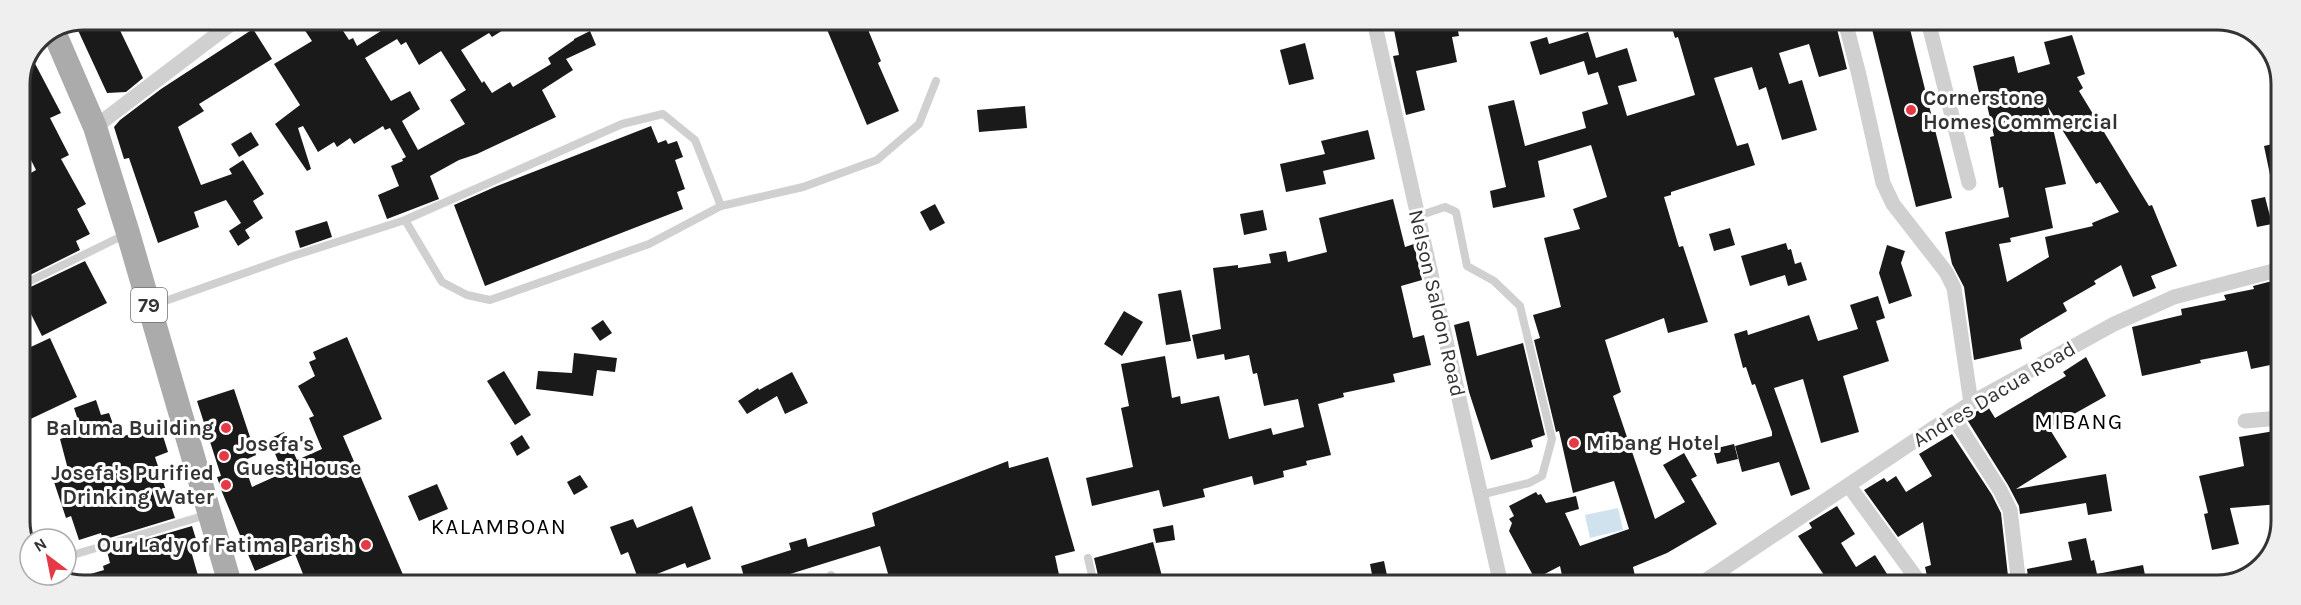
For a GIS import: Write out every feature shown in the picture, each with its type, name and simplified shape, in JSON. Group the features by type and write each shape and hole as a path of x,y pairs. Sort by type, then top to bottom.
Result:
{"main road":[{"name":"79","path":"56,38 95,128 230,575"}],"street":[{"path":"95,128 223,30"},
{"name":"Nelson Saldon Road","path":"1376,30 1499,575"},
{"path":"1847,30 1882,183 1893,204 1946,272 1954,288 1971,403"},
{"path":"1931,30 1969,183"},
{"name":"Andres Dacua Road","path":"1716,575 1971,403 2114,324 2174,297 2271,271"},
{"path":"1952,415 2000,490 2010,510 2018,575"},
{"path":"2245,421 2271,419"},
{"path":"1849,486 1914,575"}],"lane":[{"path":"405,220 442,282 467,295 490,300 649,244 721,206 802,187 877,160 919,124 936,81"},
{"path":"149,306 405,220 622,124 663,114 694,140 721,206"},
{"path":"1418,216 1445,207 1456,213 1467,266 1494,281 1520,306 1552,438 1542,476 1529,483 1480,495"},
{"path":"30,281 128,233"},
{"path":"78,553 210,514"},
{"path":"1088,558 1092,575"}],"water":[{"path":"1618,508 1623,530 1590,538 1585,515"}],"building":[{"path":"120,30 143,78 126,92 107,93 78,31"},
{"path":"251,30 272,59 199,104 204,111 178,127 201,185 232,174 229,169 243,160 264,194 253,201 263,218 245,230 250,238 238,246 229,231 241,223 226,200 194,212 199,227 158,243 129,158 124,159 114,127 161,89"},
{"path":"305,30 342,30 349,40 353,38 357,46 383,30 503,30 492,37 489,33 461,50 482,83 484,81 492,93 510,82 513,87 551,64 548,58 574,39 590,31 596,45 566,59 573,70 542,90 556,117 477,154 459,160 430,176 439,199 387,219 378,195 399,186 391,166 403,161 402,159 406,157 390,128 385,130 383,126 354,144 350,138 337,147 334,142 318,152 303,126 298,128 311,169 307,171 275,124 300,105 274,64 312,41","holes":["397,39 401,45 406,42 419,65 441,51 466,90 450,100 465,124 418,150 402,121 420,109 410,91 391,101 365,58"]},
{"path":"827,30 868,30 881,61 878,63 899,111 867,125"},
{"path":"1394,30 1458,30 1459,36 1452,37 1457,62 1416,71 1425,110 1406,115 1393,56 1399,55"},
{"path":"1673,30 1837,30 1847,69 1819,77 1809,44 1779,53 1789,84 1802,80 1817,130 1782,140 1766,87 1759,90 1752,67 1714,78 1737,146 1748,143 1755,165 1671,192 1671,195 1664,197 1679,247 1683,246 1708,322 1668,333 1664,318 1605,340 1621,392 1613,396 1655,519 1685,502 1663,465 1684,453 1697,476 1691,479 1717,524 1667,553 1633,567 1635,575 1562,575 1560,566 1543,575 1533,575 1509,531 1512,523 1509,519 1514,516 1509,506 1536,492 1538,495 1541,494 1546,503 1576,496 1579,509 1565,513 1580,546 1629,529 1614,481 1573,493 1534,340 1540,338 1533,315 1561,307 1544,238 1580,229 1573,209 1607,197 1591,145 1538,161 1545,197 1493,208 1490,191 1506,187 1488,106 1514,100 1525,146 1586,128 1582,112 1608,104 1598,72 1588,75 1584,61 1540,75 1530,42 1547,37 1549,44 1588,32 1596,58 1627,48 1637,81 1618,86 1627,116 1695,95 1678,37 1675,38"},
{"name":"Cornerstone Homes Commercial","path":"1872,30 1910,30 1952,198 1916,207"},
{"path":"2072,35 2085,74 2077,77 2083,88 2079,91 2149,206 2152,205 2177,266 2151,276 2156,288 2133,297 2121,265 2094,281 2096,284 2063,303 2067,311 2020,339 2022,349 1974,360 1964,287 1952,264 1945,232 2009,217 2003,187 1999,188 1990,137 1994,136 1985,96 1980,97 1973,66 2014,56 2018,73 2050,64 2044,42","holes":["2048,107 2096,184 2100,182 2119,212 2092,223 2093,226 2045,237 2049,257 2007,282 1999,244 2011,242 2010,238 2053,228 2045,188 2066,184"]},
{"path":"1305,43 1314,79 1289,85 1280,50"},
{"path":"35,63 61,113 50,118 69,155 61,159 86,204 77,209 90,234 76,241 80,250 30,275 30,173 36,170 30,158 30,84"},
{"path":"1025,106 1027,128 979,132 977,110"},
{"path":"651,126 658,143 666,140 668,144 677,141 683,157 675,160 685,189 677,192 683,209 485,286 454,205"},
{"path":"1368,130 1375,159 1323,171 1326,184 1286,192 1280,164 1325,154 1321,141"},
{"path":"251,132 259,145 239,157 231,144"},
{"path":"2271,144 2271,180 2264,146"},
{"path":"2265,197 2271,224 2257,227 2251,200"},
{"path":"1393,199 1405,247 1414,244 1422,280 1401,286 1413,338 1424,335 1431,365 1393,374 1395,382 1343,393 1344,397 1318,404 1331,455 1306,461 1307,465 1283,471 1284,477 1254,485 1252,476 1203,489 1205,497 1163,507 1159,490 1092,506 1086,478 1133,467 1121,408 1129,406 1121,364 1165,356 1172,398 1180,396 1181,404 1219,396 1229,439 1271,428 1273,435 1304,427 1298,399 1264,406 1257,373 1253,374 1249,355 1225,360 1224,354 1197,359 1192,335 1221,329 1213,268 1238,265 1238,268 1271,263 1269,254 1286,251 1288,262 1327,252 1319,218"},
{"path":"935,204 945,223 930,231 920,212"},
{"path":"1263,210 1267,230 1244,235 1240,214"},
{"path":"327,221 332,237 300,248 295,231"},
{"path":"1730,228 1735,245 1714,251 1709,234"},
{"path":"1786,243 1788,250 1791,249 1795,264 1801,262 1807,280 1788,286 1785,275 1750,286 1741,256"},
{"path":"1887,245 1905,251 1901,263 1912,296 1889,304 1879,273"},
{"path":"85,261 107,303 42,336 30,312 30,287"},
{"path":"2271,281 2271,365 2251,369 2247,351 2200,360 2201,363 2142,376 2132,327 2182,315 2181,309 2226,300 2224,295 2254,289 2253,286"},
{"path":"1181,290 1191,341 1166,345 1158,294"},
{"path":"1878,296 1885,318 1876,321 1889,361 1843,376 1859,432 1821,443 1803,379 1774,388 1810,489 1791,496 1779,462 1742,472 1735,446 1772,436 1772,432 1755,384 1752,385 1746,367 1743,368 1734,334 1747,330 1748,335 1809,315 1818,341 1858,329 1850,305"},
{"path":"1124,311 1143,322 1122,356 1104,344"},
{"path":"603,320 612,333 600,341 591,328"},
{"path":"1469,321 1477,356 1523,343 1545,435 1531,440 1533,447 1491,460 1469,392 1454,325"},
{"path":"347,337 382,419 343,436 403,575 303,575 295,554 255,571 222,492 217,477 221,476 197,401 234,389 256,455 243,461 252,487 283,473 269,439 284,432 297,460 322,449 309,418 314,416 298,386 315,376 309,362 316,359 313,352"},
{"path":"50,338 77,397 30,419 30,347"},
{"path":"574,353 617,358 615,372 597,370 593,396 536,389 538,371 572,373"},
{"path":"2086,357 2106,396 2049,428 2067,457 2016,489 2106,474 2112,511 2088,515 2086,503 2020,514 2019,506 2008,485 1966,418 1987,405 1995,418 2066,376 2063,372"},
{"path":"504,371 531,415 515,425 487,381"},
{"path":"792,372 808,403 785,414 777,396 747,414 738,401 758,388 759,390"},
{"path":"96,400 101,415 109,413 118,438 145,429 144,425 158,420 168,452 155,457 175,518 103,540 101,533 79,540 78,527 75,527 71,516 66,518 54,482 70,477 60,439 82,432 74,408"},
{"path":"2271,432 2271,505 2230,508 2239,544 2212,550 2204,514 2208,513 2199,476 2244,466 2239,437"},
{"path":"1952,434 1992,495 2001,513 2008,575 1927,575 1925,567 1931,565 1923,522 1898,537 1864,490 1884,478 1887,482 1896,476 1906,492 1932,476 1919,454"},
{"path":"522,435 530,448 517,456 510,443"},
{"path":"1734,444 1738,459 1717,464 1713,449"},
{"path":"1048,457 1075,551 1055,556 1059,575 888,575 880,546 787,575 744,575 741,566 791,550 789,543 806,538 808,547 875,526 872,513 1008,461 1009,468"},
{"path":"580,475 588,487 574,495 567,482"},
{"path":"437,484 448,509 419,521 408,496"},
{"path":"692,506 711,559 687,568 685,563 654,575 637,575 628,552 621,555 610,527 633,519 637,528"},
{"path":"1837,506 1855,534 1841,543 1856,567 1875,555 1888,575 1824,575 1798,536 1812,528 1809,523"},
{"path":"1173,525 1175,540 1156,543 1153,529"},
{"path":"192,526 199,549 191,551 198,575 87,575 104,570 103,566 110,563 107,551"},
{"path":"2086,538 2091,561 2094,560 2097,574 2143,565 2145,575 2028,575 2027,569 2072,560 2068,542"},
{"path":"1153,542 1162,575 1098,575 1094,558"},
{"path":"1384,561 1387,575 1372,575 1370,564"}],"place":[{"name":"Cornerstone Homes Commercial","path":"1911,110"},
{"name":"Baluma Building","path":"226,428"},
{"name":"Mibang Hotel","path":"1574,443"},
{"name":"Josefa's Guest House","path":"224,456"},
{"name":"Josefa's Purified Drinking Water","path":"226,485"},
{"name":"Our Lady of Fatima Parish","path":"366,545"}],"district":[{"name":"MIBANG","path":"2079,422"},
{"name":"KALAMBOAN","path":"499,527"}]}
